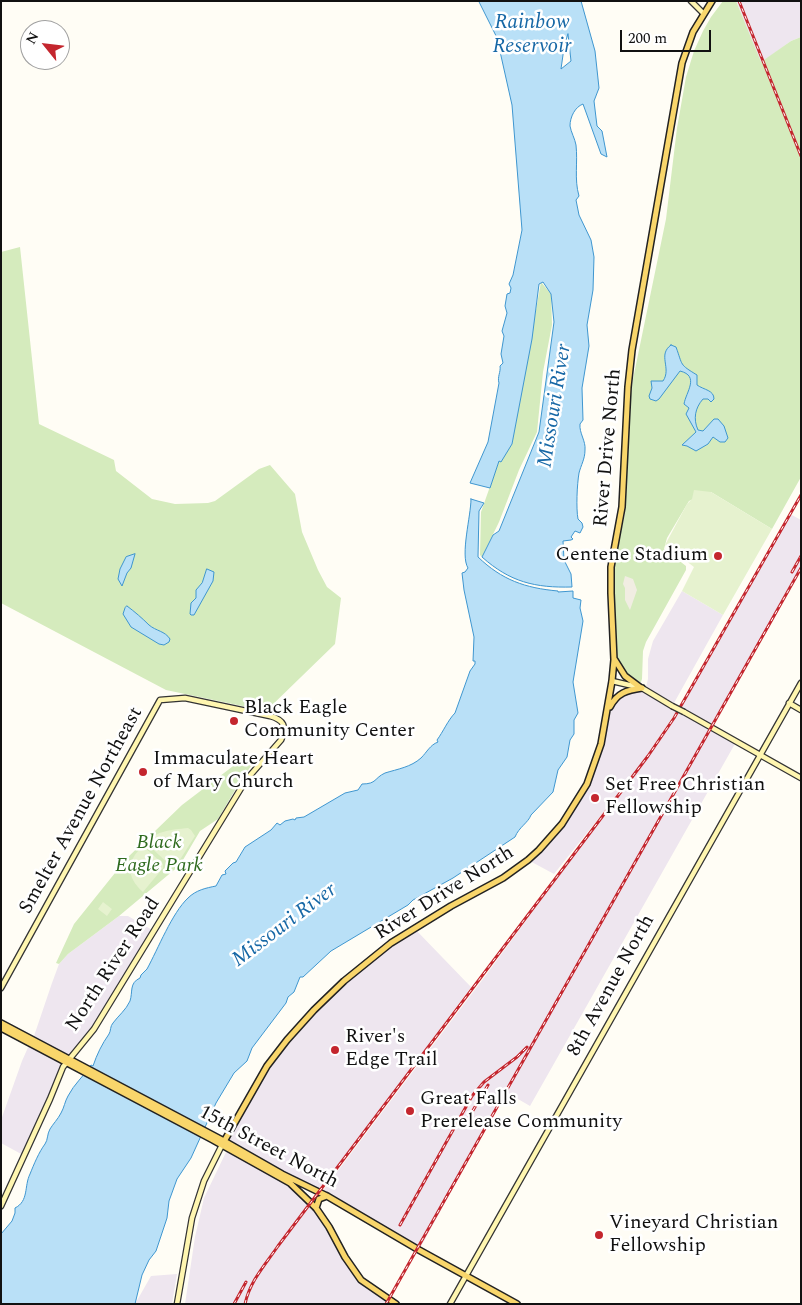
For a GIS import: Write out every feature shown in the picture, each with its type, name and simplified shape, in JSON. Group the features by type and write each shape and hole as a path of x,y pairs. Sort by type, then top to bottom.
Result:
{"main road":[{"name":"River Drive North","path":"223,1143 252,1089 278,1050 314,1010 344,981 404,934 509,874 539,850 572,811 587,784 599,751 608,712 612,681 614,660 611,567 622,506 632,350 682,63 689,41 703,13 712,1"},
{"path":"614,660 625,676 642,688"},
{"path":"608,712 618,695 631,689 642,688"},
{"name":"15th Street North","path":"1,1023 76,1065 326,1196 517,1304"},
{"name":"15th Street North","path":"1,1028 67,1060"},
{"name":"15th Street North","path":"223,1143 290,1183 316,1208 361,1280 396,1304"},
{"path":"316,1208 319,1199 326,1196"}],"street":[{"path":"691,1 703,13"},
{"path":"612,681 642,688 801,778"},
{"name":"8th Avenue North","path":"450,1304 801,683"},
{"name":"North River Road","path":"1,1206 67,1060 94,1029 246,780 282,740 284,726 282,721 274,717 185,698 160,700"},
{"name":"Smelter Avenue Northeast","path":"1,988 160,700"},
{"path":"789,703 801,710"},
{"name":"River Drive North","path":"178,1304 192,1218 204,1181 223,1143"}],"shaded area":[{"path":"736,1 801,1 801,37 791,41 761,63"},
{"path":"790,514 801,520 801,566 711,727 736,742 530,1106 506,1092 419,1250 321,1193 486,975 663,735 680,710"},
{"path":"625,576 633,579 637,590 630,610 625,600 623,584"},
{"path":"682,591 723,615 674,703 646,687 648,659 653,641"},
{"path":"642,688 678,709 635,773 554,874 528,860 550,838 587,784 608,712 614,699"},
{"path":"119,916 128,916 154,931 94,1029 70,1057 34,1036 52,983 59,964 68,954"},
{"path":"414,928 471,987 319,1192 224,1141 249,1096 287,1040 344,981"},
{"path":"30,1043 66,1062 23,1155 1,1143 1,1120"},
{"path":"228,1148 280,1177 311,1202 361,1280 391,1301 389,1304 185,1304 195,1237 204,1198"},
{"path":"177,1274 172,1304 135,1304 151,1276"}],"green space":[{"path":"723,1 736,1 761,62 791,41 801,37 801,477 772,529 711,492 689,501 667,538 664,549 686,566 686,570 646,642 643,651 642,679 641,682 637,683 625,671 616,656 614,564 625,514 631,394 666,219 677,128 686,77 694,51 703,31"},
{"path":"20,247 39,424 114,460 116,471 152,499 175,504 215,501 259,469 270,465 295,494 302,532 318,570 327,587 341,598 335,644 266,711 166,690 1,603 1,252"},
{"path":"541,282 551,294 552,325 543,372 537,432 482,557 480,555 481,512 499,461 512,444"},
{"name":"Centene Stadium","path":"694,490 711,492 772,529 723,615 682,591 694,567 665,545 687,504 692,499"},
{"name":"Black Eagle Park","path":"245,757 251,766 218,819 200,831 180,865 119,916 68,954 59,964 56,963 74,924 127,858 182,805"},
{"path":"188,828 195,836 176,866 172,867 146,843 160,833"},
{"path":"143,846 163,864 163,868 143,892 133,881 130,869 133,857"},
{"path":"103,902 112,909 107,916 98,909"}],"water":[{"path":"479,1 581,1 595,51 599,88 594,101 597,126 602,131 607,157 601,154 583,104 574,113 570,126 576,145 579,196 576,200 579,215 591,240 594,257 593,290 587,325 589,346 582,388 583,420 580,424 585,453 579,473 577,496 578,519 583,527 580,533 575,531 571,537 573,539 563,541 564,560 571,574 572,587 535,585 524,582 492,566 482,557 493,535 499,531 539,432 554,322 551,294 543,282 539,284 532,339 512,444 501,462 499,461 490,488 470,483 488,442 499,383 500,366 503,363 501,354 504,336 502,331 507,313 505,306 507,294 510,293 511,288 509,284 513,275 522,230 512,105 497,38","holes":["568,34 571,61 561,69"]},
{"path":"671,345 676,347 684,366 697,375 697,385 714,396 711,402 708,399 703,399 698,406 695,418 698,430 703,431 714,419 718,419 724,426 728,438 725,442 720,442 713,437 708,444 696,451 682,445 696,432 686,414 689,408 684,404 691,380 686,373 680,371 659,399 656,401 650,399 651,381 663,381 665,376 665,353"},
{"name":"Missouri River","path":"471,499 484,503 479,511 478,557 496,572 515,582 558,592 573,591 573,598 581,600 580,608 583,621 573,682 578,713 574,720 574,734 570,740 567,757 558,770 553,792 531,815 515,837 453,878 413,900 408,905 331,951 303,977 300,977 294,992 288,997 286,1003 252,1048 247,1061 234,1073 216,1103 191,1158 177,1179 169,1201 167,1218 156,1251 149,1260 142,1275 135,1304 1,1304 1,1234 12,1221 15,1208 22,1201 26,1193 28,1179 33,1166 68,1096 91,1065 93,1066 100,1049 110,1033 112,1024 130,1001 134,982 147,969 182,905 194,893 216,886 222,875 226,874 225,871 236,862 245,847 271,830 277,823 280,825 285,821 304,817 345,793 358,790 362,784 373,782 385,773 413,764 438,742 437,740 455,713 470,671 475,664 475,661 473,661 474,637 462,573 468,568 465,545"},
{"path":"135,554 131,568 122,586 118,579 120,569 126,557"},
{"path":"207,569 214,572 213,581 194,615 191,615 191,603 196,598 196,590 202,583"},
{"path":"127,606 152,627 166,634 170,639 169,642 164,645 159,644 131,627 123,614"}],"railway":[{"path":"739,1 801,156"},
{"path":"245,1304 250,1288 278,1246 648,756 674,718 801,495"},
{"path":"792,572 801,556"},
{"path":"386,1304 801,568"},
{"path":"400,1225 472,1096 484,1082 527,1047"},
{"path":"465,1124 488,1085"},
{"path":"234,1304 246,1282"}],"place":[{"name":"Centene Stadium","path":"718,556"},
{"name":"Black Eagle Community Center","path":"234,721"},
{"name":"Immaculate Heart of Mary Church","path":"143,772"},
{"name":"Set Free Christian Fellowship","path":"595,798"},
{"name":"River's Edge Trail","path":"335,1050"},
{"name":"Great Falls Prerelease Community","path":"410,1111"},
{"name":"Vineyard Christian Fellowship","path":"599,1235"}],"water label":[{"name":"Rainbow Reservoir","path":"532,36"}]}
